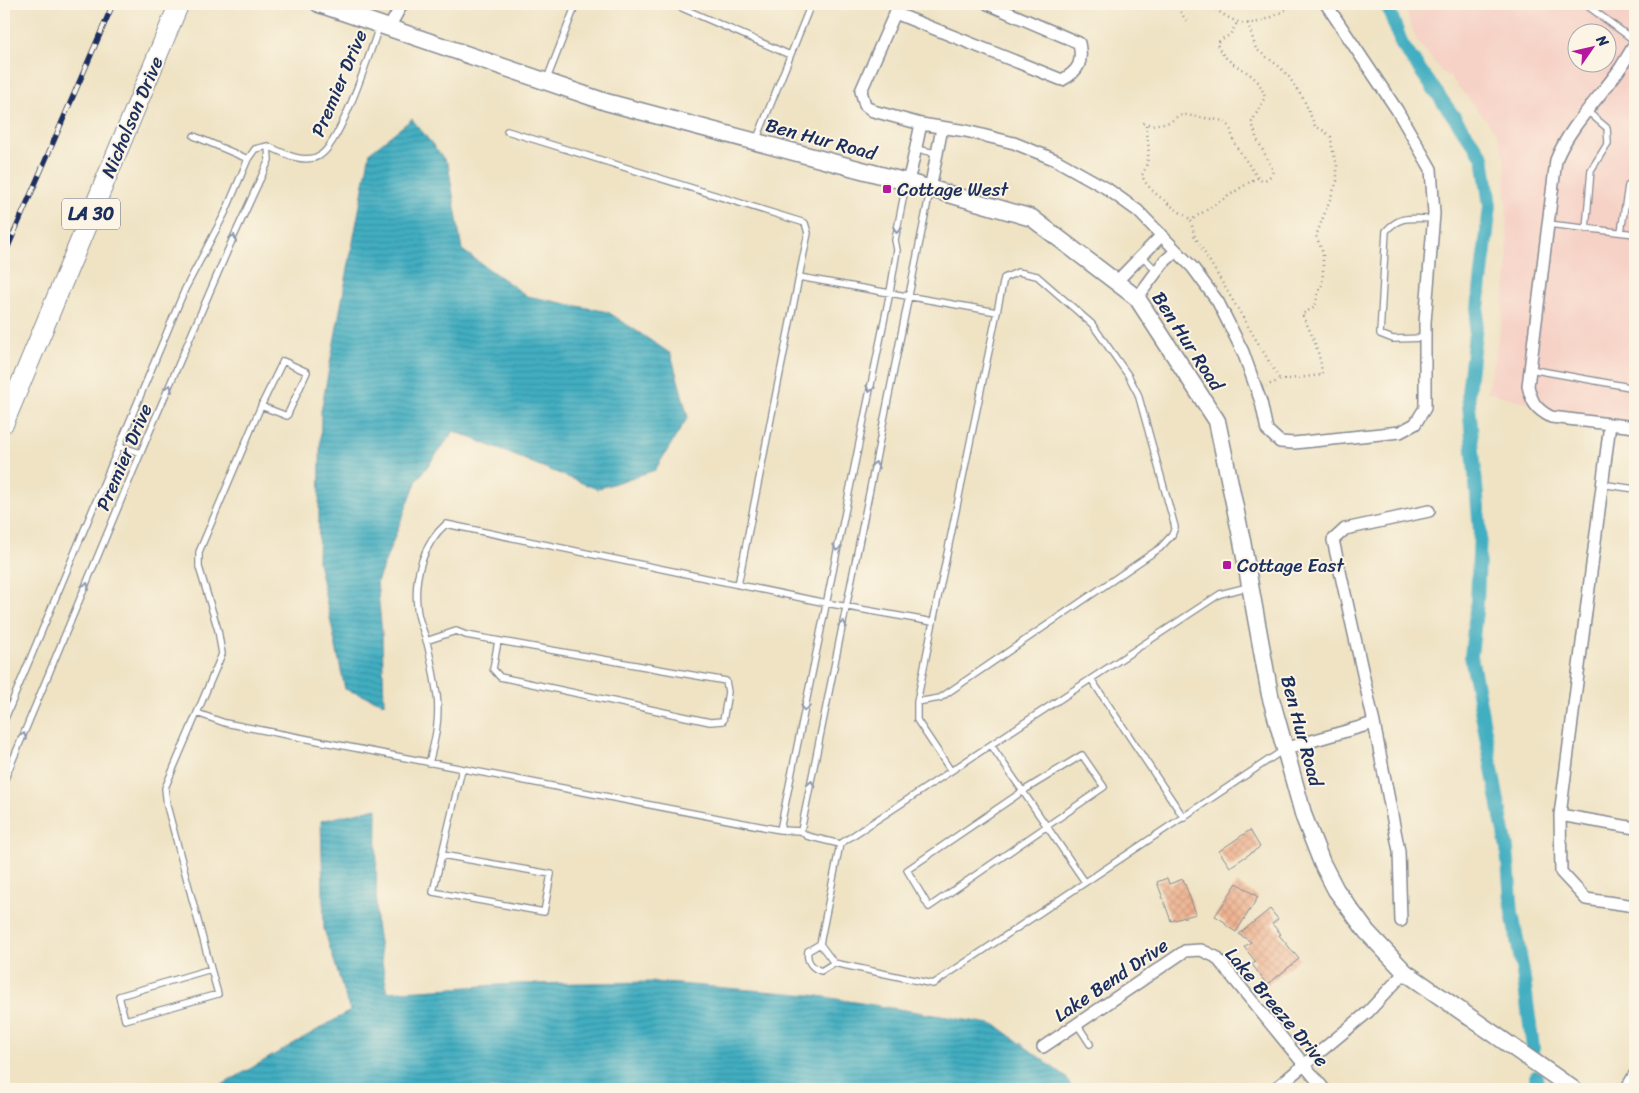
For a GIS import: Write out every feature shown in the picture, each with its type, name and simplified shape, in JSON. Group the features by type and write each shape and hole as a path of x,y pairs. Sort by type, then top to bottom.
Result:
{"main road":[{"name":"Nicholson Drive","path":"4,423 179,4"}],"street":[{"name":"Ben Hur Road","path":"319,4 606,102 907,182 1032,218 1137,298 1217,421 1242,540 1270,695 1304,817 1322,863 1336,890 1367,932 1405,972 1573,1089"},
{"path":"384,26 402,4"},
{"path":"988,4 1079,43 1082,56 1075,73 1062,80 897,8 861,91 865,105 873,111 921,124 966,131 1014,143 1056,160 1106,188 1138,211 1193,268 1218,302 1243,352 1268,430 1280,442 1294,443 1400,432 1414,424 1425,408 1425,338 1434,219 1431,169 1397,110 1326,4"},
{"path":"1635,42 1621,67 1562,146 1556,160 1528,386 1531,400 1540,412 1551,417 1635,427"},
{"path":"907,182 921,124"},
{"path":"930,189 942,128"},
{"path":"1116,282 1162,235"},
{"path":"1137,298 1157,271 1176,251"},
{"path":"1610,424 1560,815 1561,872 1586,899 1635,906"},
{"path":"1402,921 1399,851 1374,723 1333,540 1345,529 1429,512"},
{"path":"1284,749 1374,723"},
{"path":"1560,815 1634,827 1635,815"},
{"name":"Lake Bend Drive","path":"1043,1047 1185,951 1201,950"},
{"name":"Lake Breeze Drive","path":"1201,950 1216,957 1324,1089"},
{"path":"1275,1089 1368,1012 1405,972"},
{"path":"1626,1089 1635,1074"}],"lane":[{"path":"546,81 576,4"},
{"path":"673,4 790,55"},
{"path":"756,142 811,4"},
{"path":"1585,4 1635,42"},
{"name":"Premier Drive","path":"4,781 6,768 230,245 269,160 268,146 287,155 306,159 319,156 329,148 336,137 384,26"},
{"path":"1586,229 1591,170 1608,143 1607,128 1587,111"},
{"path":"507,131 805,223 808,233 738,585"},
{"path":"194,136 248,159 255,149 268,146"},
{"path":"916,149 936,154"},
{"name":"Premier Drive","path":"4,721 185,288 225,214 248,159"},
{"path":"1622,232 1628,186 1635,177"},
{"path":"780,830 890,292 897,250 895,240 907,182"},
{"path":"801,831 930,189"},
{"path":"1425,338 1393,339 1380,334 1386,231 1393,222 1404,219 1434,219"},
{"path":"1548,224 1635,234"},
{"path":"1142,256 1157,271"},
{"path":"917,702 940,698 1160,548 1172,535 1175,527 1138,394 1128,375 1092,324 1037,276 1018,272 1004,278 917,702 917,720 951,771"},
{"path":"799,277 997,312"},
{"path":"211,969 119,996 125,1020 218,994 166,806 165,788 222,654 218,630 199,567 199,552 261,406 283,361 307,372 287,416 261,406"},
{"path":"1530,369 1635,388"},
{"path":"120,446 141,453"},
{"path":"1601,484 1635,489"},
{"path":"430,763 437,732 437,697 426,641 416,608 417,577 428,545 435,533 446,524 826,604 933,622"},
{"path":"834,963 821,971 815,969 808,959 808,952 820,944 840,844 1220,594 1250,587"},
{"path":"426,641 456,630 466,635 726,681 728,692 723,721 710,722 500,677 493,669 498,641"},
{"path":"1091,679 1184,818"},
{"path":"198,713 225,723 780,830 801,831 807,836 840,844"},
{"path":"991,745 1085,882"},
{"path":"820,944 834,963 933,984 1184,818 1284,749"},
{"path":"1082,755 1104,787 930,907 907,870 1023,791 1082,755"},
{"path":"442,855 551,874 544,912 433,892 462,769"},
{"path":"1077,1024 1090,1044"}],"path":[{"path":"1170,4 1180,5 1180,12 1189,24"},
{"path":"1207,4 1243,23 1261,21 1281,13 1294,4"},
{"path":"1238,21 1230,35 1220,40 1217,44 1220,51 1229,61 1257,81 1264,97 1262,105 1254,114 1252,122 1256,137 1273,170 1272,174 1262,181 1258,178 1234,144 1230,127 1224,121 1186,115 1178,116 1170,122 1144,124 1149,148 1146,168 1142,175 1144,182 1191,220 1194,235 1280,380"},
{"path":"1248,23 1256,49 1280,67 1304,100 1315,126 1331,137 1337,165 1337,181 1316,236 1323,253 1322,285 1318,292 1315,307 1302,314 1311,332 1321,362 1322,375 1280,380 1257,391"},
{"path":"1191,220 1258,178"}],"shaded area":[{"path":"1403,4 1635,4 1635,427 1610,424 1487,392 1501,324 1508,263 1505,162 1497,133 1450,77 1442,72 1416,39"}],"water":[{"path":"412,119 448,164 462,250 527,296 608,312 671,354 688,417 655,470 597,489 454,431 417,480 377,582 382,634 384,703 345,689 318,562 321,411 370,152"},
{"path":"377,808 376,924 387,992 516,984 653,982 812,995 996,1025 1067,1078 1072,1089 215,1089 350,1011 324,929 321,821"}],"building":[{"path":"1250,830 1260,847 1230,867 1219,851"},
{"path":"1167,878 1169,884 1183,879 1196,914 1171,921 1157,882"},
{"path":"1237,883 1258,897 1236,932 1215,916"},
{"path":"1270,909 1278,919 1272,924 1299,959 1267,985 1252,964 1256,962 1244,947 1251,942 1239,934"}],"waterway":[{"path":"1387,4 1402,45 1483,157 1490,206 1468,393 1480,531 1477,602 1471,656 1507,849 1512,913 1523,972 1533,1048"},
{"path":"1536,1077 1538,1089"}],"railway":[{"path":"4,256 113,4"}],"place":[{"name":"Cottage West","path":"887,189"},
{"name":"Cottage East","path":"1227,565"}]}
